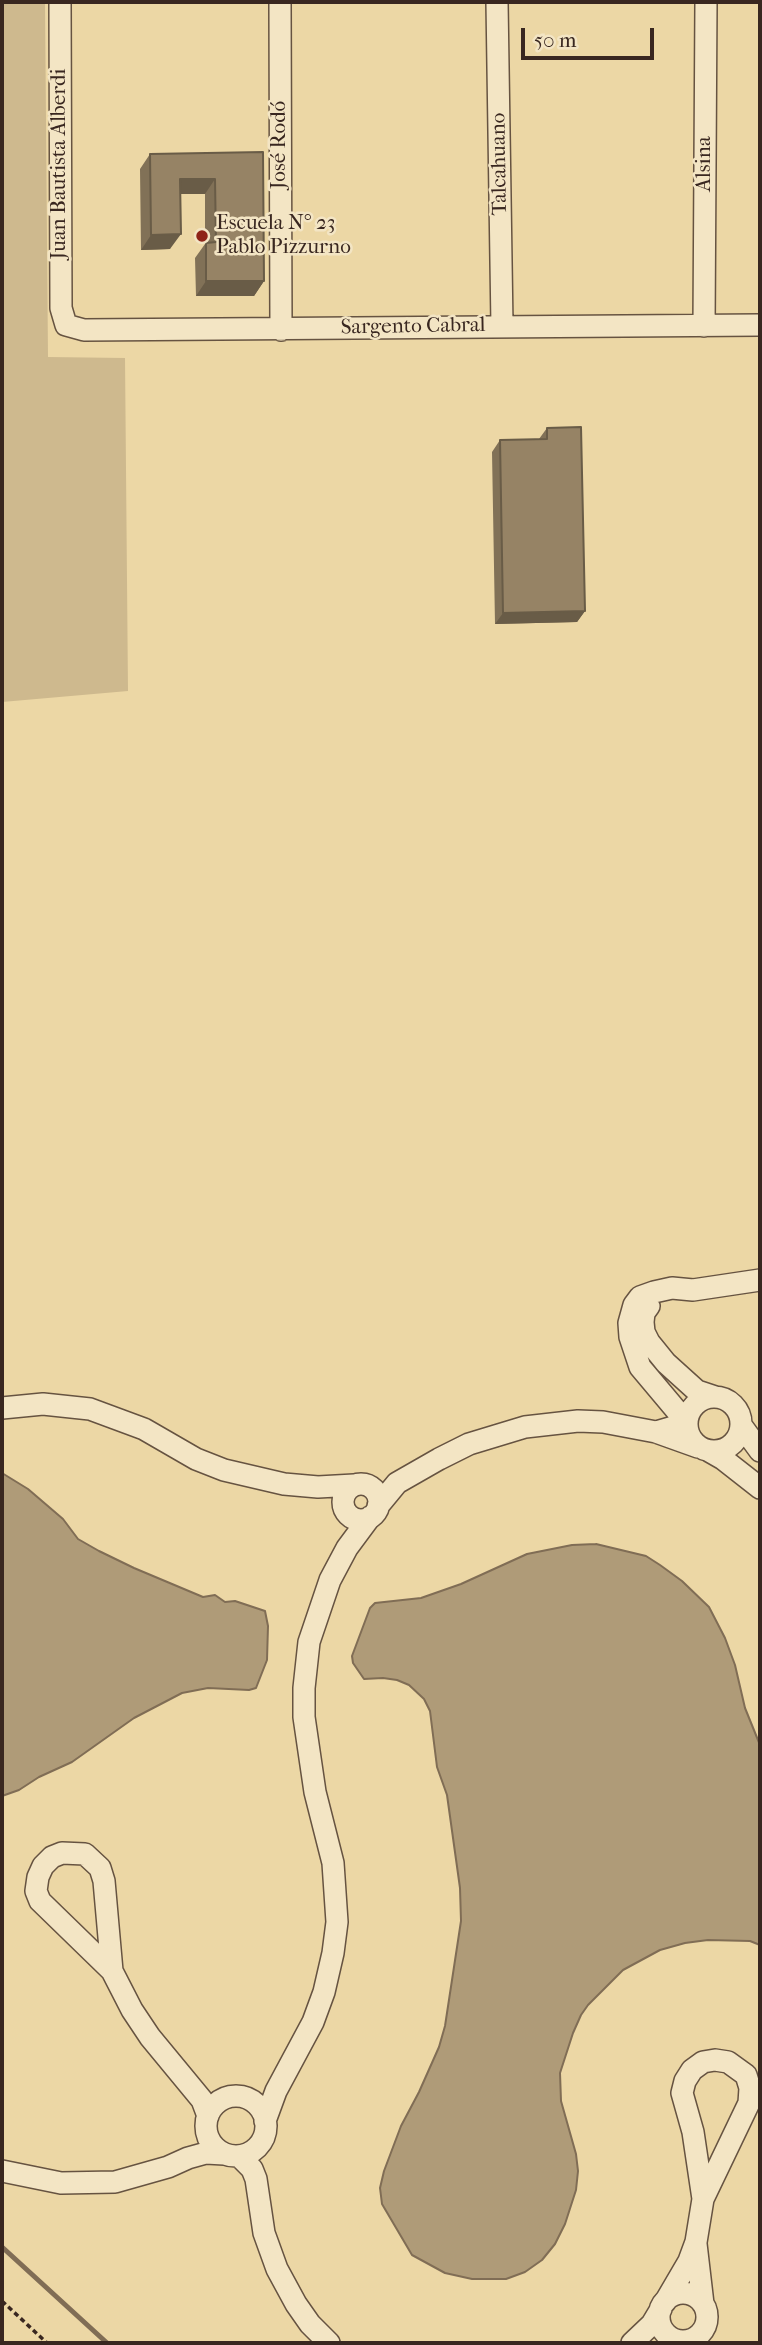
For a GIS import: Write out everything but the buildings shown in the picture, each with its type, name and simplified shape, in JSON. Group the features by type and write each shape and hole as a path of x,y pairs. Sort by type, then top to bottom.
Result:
{"street":[{"name":"Juan Bautista Alberdi","path":"60,2 61,308 66,325"},
{"name":"José Rodó","path":"280,2 281,330"},
{"name":"Talcahuano","path":"497,2 502,326"},
{"name":"Alsina","path":"704,326 706,2"},
{"name":"Sargento Cabral","path":"66,325 84,330 760,325"},
{"path":"760,1280 693,1290 652,1303 644,1313 644,1332 666,1363 697,1391 731,1402 737,1409 741,1425 760,1451"},
{"path":"687,1423 640,1367 630,1337 629,1323 634,1305 640,1297 672,1288 693,1290"},
{"path":"715,1397 699,1401 693,1407 687,1423 688,1432 704,1449 724,1449 737,1440 741,1425"},
{"path":"2,1408 43,1404 90,1409 144,1429 196,1459 224,1470 284,1484 318,1487 397,1483"},
{"path":"360,1512 397,1483 469,1444 525,1427 549,1423 591,1422 656,1432 704,1449 723,1459 760,1488"},
{"path":"656,1432 687,1423"},
{"path":"256,2179 265,2127 276,2091 304,2042 324,1992 333,1953 337,1922 333,1863 315,1792 304,1717 303,1688 309,1642 330,1580 347,1548 349,1535 360,1512 377,1495 362,1486 349,1488 343,1499 360,1512"},
{"path":"318,1487 360,1512"},
{"path":"112,1971 104,1881 100,1868 85,1854 62,1853 52,1857 43,1866 38,1877 37,1891 40,1901 112,1971 132,2010 150,2037 202,2100 212,2144 252,2169 264,2233 277,2269 310,2323 329,2343"},
{"path":"634,2342 652,2324 689,2261 696,2242 703,2199 749,2103 750,2088 746,2075 728,2062 715,2060 703,2062 692,2070 682,2093 693,2132 703,2199"},
{"path":"188,2158 198,2149 211,2108 232,2097 263,2089 274,2083 288,2068"},
{"path":"2,2171 61,2183 115,2182 206,2153 232,2155 255,2149 265,2127 256,2104 194,2088"},
{"path":"696,2242 705,2309 714,2343"},
{"path":"679,2340 661,2325 663,2306 670,2297 684,2293 691,2295 705,2309"},
{"path":"634,2342 657,2336 690,2340 703,2330 705,2309"}],"path":[{"path":"2,2301 47,2343"}],"shaded area":[{"path":"2,2 45,2 48,357 125,358 128,691 2,702"},
{"path":"2,1473 28,1489 63,1519 78,1539 99,1551 203,1597 215,1595 225,1602 235,1601 265,1611 268,1626 267,1660 256,1688 208,1688 182,1693 134,1718 72,1762 2,1796"},
{"path":"596,1544 646,1556 682,1581 709,1607 725,1638 735,1665 745,1708 760,1745 760,1945 750,1941 708,1940 660,1950 623,1970 588,2005 573,2033 560,2073 561,2101 578,2171 576,2190 565,2224 555,2244 542,2260 525,2272 506,2279 472,2279 445,2273 412,2255 382,2204 380,2188 384,2171 401,2126 439,2047 445,2026 461,1921 460,1888 447,1795 437,1767 430,1711 424,1699 409,1685 383,1678 364,1679 353,1663 352,1656 370,1608 375,1603 421,1598 461,1584 527,1554 572,1545"}],"waterway":[{"path":"2,2247 107,2343"}],"place":[{"name":"Escuela N° 23 Pablo Pizzurno","path":"202,236"}]}
